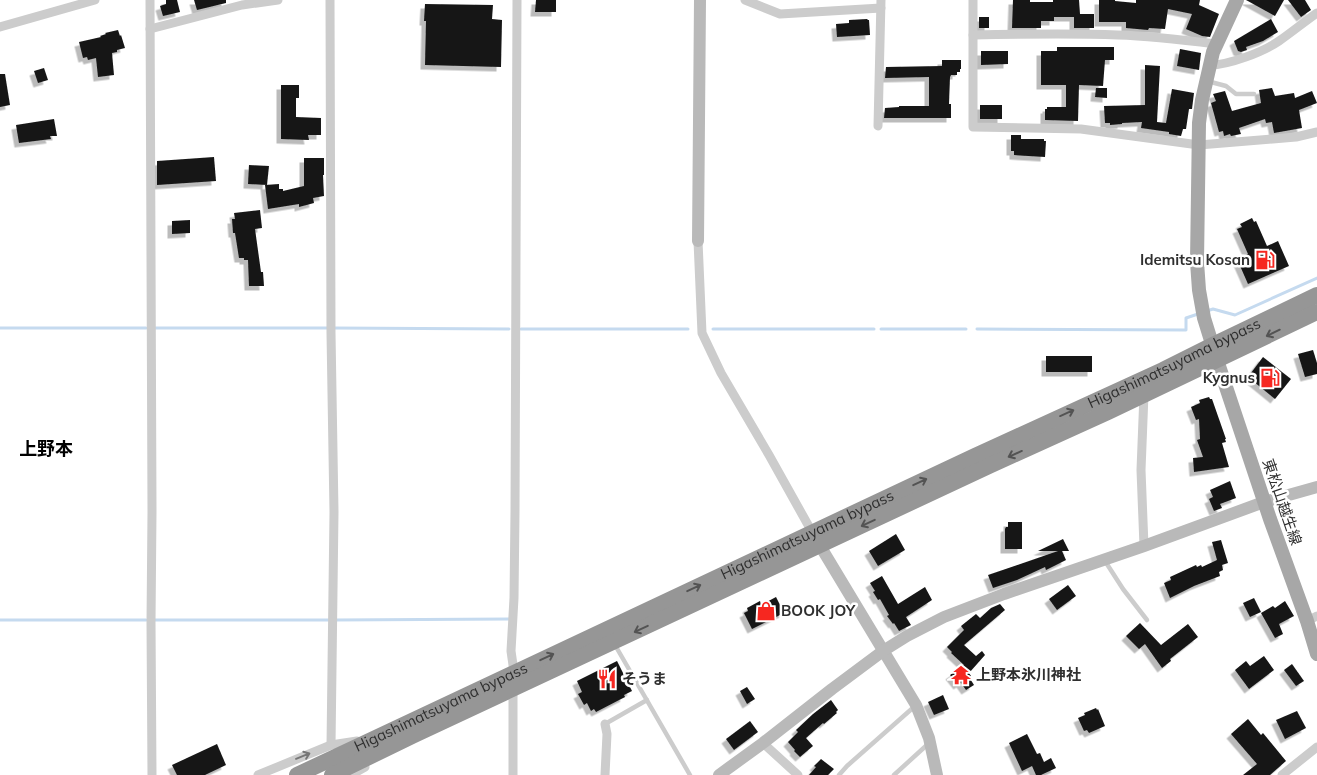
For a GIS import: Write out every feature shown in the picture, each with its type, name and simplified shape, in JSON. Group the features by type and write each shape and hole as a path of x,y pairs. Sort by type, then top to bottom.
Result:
{"highway":[{"name":"Higashimatsuyama bypass","path":"297,775 514,672 816,539 991,465 1144,394 1317,295"},
{"name":"Higashimatsuyama bypass","path":"332,775 614,642 1035,428 1163,370 1317,312"}],"main road":[{"name":"東松山越生線","path":"1237,0 1216,44 1206,81 1199,123 1197,262 1199,290 1204,318 1264,502 1312,618 1317,654"}],"street":[{"path":"0,27 95,0"},
{"path":"150,0 152,775"},
{"path":"150,29 242,6 278,0"},
{"path":"330,0 330,333 334,512 331,745"},
{"path":"514,672 512,651 515,512 517,0"},
{"path":"700,0 698,241 702,333 721,373 816,539 916,705 924,722 937,775"},
{"path":"745,0 780,14 881,4 878,126"},
{"path":"973,0 973,127 1081,129 1199,145 1296,136 1317,132"},
{"path":"1210,65 1218,65 1236,60 1272,45 1317,13"},
{"path":"973,35 1119,35 1216,44"},
{"path":"1144,394 1141,470 1144,546"},
{"path":"719,775 883,651 944,617 1264,502 1317,487"},
{"path":"513,689 513,775"},
{"path":"605,724 607,734 605,775"},
{"path":"258,775 331,745 374,738"},
{"path":"352,775 397,743"},
{"path":"763,743 798,775"},
{"path":"1282,775 1317,747"}],"lane":[{"path":"1206,81 1226,86 1236,94 1254,94"},
{"path":"1104,560 1122,590 1147,620"},
{"path":"614,642 690,775"},
{"path":"605,724 647,700"},
{"path":"839,775 916,705"},
{"path":"894,775 930,742"}],"building":[{"path":"166,0 177,0 180,12 163,16 160,6 166,4"},
{"path":"194,0 226,0 226,3 197,10"},
{"path":"536,0 556,0 556,12 535,12"},
{"path":"1013,0 1053,2 1053,0 1079,0 1080,14 1094,14 1094,28 1074,28 1074,17 1054,17 1054,21 1041,21 1041,28 1012,28"},
{"path":"1099,0 1136,3 1136,0 1200,0 1199,5 1219,14 1210,37 1202,36 1186,29 1192,14 1168,9 1165,29 1126,28 1126,22 1099,22"},
{"path":"1246,0 1284,0 1275,16"},
{"path":"1288,0 1305,0 1311,10 1301,17"},
{"path":"425,4 493,5 492,19 502,20 501,67 425,65"},
{"path":"979,17 989,17 989,28 979,28"},
{"path":"1271,19 1278,32 1263,41 1246,47 1247,50 1238,51 1234,41"},
{"path":"849,20 869,20 870,35 837,37 836,24 849,23"},
{"path":"118,30 125,48 112,53 114,75 98,77 96,58 88,60 87,57 83,58 79,42 101,37 105,33"},
{"path":"1057,47 1114,47 1114,60 1105,60 1103,86 1079,85 1078,121 1045,120 1045,109 1047,107 1066,107 1066,85 1041,85 1041,51 1057,51"},
{"path":"1180,49 1201,53 1199,70 1177,66"},
{"path":"981,51 1008,51 1008,64 981,65"},
{"path":"942,60 961,60 960,72 950,77 949,104 951,104 951,118 884,118 885,108 929,106 929,77 885,78 886,67 942,66"},
{"path":"1145,65 1160,66 1157,122 1166,123 1172,89 1194,93 1192,109 1189,109 1186,129 1183,129 1181,136 1169,134 1169,132 1141,128 1142,122 1110,125 1110,123 1105,123 1104,106 1145,105"},
{"path":"44,68 48,80 38,83 34,71"},
{"path":"0,74 5,74 10,105 0,107"},
{"path":"281,85 299,85 299,98 296,98 296,117 321,118 321,135 308,135 309,140 281,139"},
{"path":"1096,88 1107,88 1107,98 1095,97"},
{"path":"1272,88 1275,96 1294,93 1295,98 1312,91 1317,103 1299,110 1302,128 1274,133 1272,122 1266,123 1265,119 1239,128 1241,134 1224,136 1223,131 1219,132 1211,103 1216,101 1213,94 1225,91 1232,111 1261,103 1259,90"},
{"path":"980,105 1002,105 1002,119 980,119"},
{"path":"54,119 57,136 50,136 51,139 19,143 16,125"},
{"path":"1011,135 1021,135 1021,139 1044,139 1046,141 1045,157 1014,155 1014,151 1011,151"},
{"path":"214,157 216,181 157,185 157,161"},
{"path":"304,158 324,158 324,196 313,198 314,203 299,207 299,204 268,209 265,185 279,184 279,189 283,189 283,191 304,186"},
{"path":"249,165 269,166 267,185 248,184"},
{"path":"260,210 262,228 255,229 264,286 249,286 248,260 239,258 232,219 235,219 234,213"},
{"path":"1252,218 1254,222 1256,221 1267,246 1278,241 1289,266 1248,284 1237,259 1248,254 1237,229 1242,227 1240,224"},
{"path":"190,220 190,233 172,234 172,221"},
{"path":"1313,350 1317,363 1317,374 1305,377 1298,354"},
{"path":"1046,356 1092,356 1092,372 1046,372"},
{"path":"1263,357 1291,379 1275,399 1248,377"},
{"path":"1209,397 1212,399 1226,439 1226,442 1222,443 1229,467 1194,472 1193,458 1203,457 1197,440 1200,439 1199,419 1196,420 1191,407 1200,403 1199,400"},
{"path":"1230,481 1236,498 1220,504 1222,508 1214,511 1209,499 1213,497 1210,490"},
{"path":"1008,522 1022,522 1022,549 1005,549 1005,529 1008,527"},
{"path":"896,534 905,550 878,566 869,551"},
{"path":"1063,539 1069,551 1062,551 1066,560 1046,570 1045,567 1017,580 993,588 988,575 1058,551 1038,551"},
{"path":"1221,540 1228,563 1222,565 1223,570 1219,572 1220,576 1170,598 1164,583 1171,580 1170,577 1196,565 1197,567 1201,565 1202,567 1217,560 1212,542"},
{"path":"882,576 898,604 925,587 932,600 906,617 911,625 899,631 887,616 889,615 880,599 878,600 873,592 875,591 870,583"},
{"path":"1068,585 1076,596 1057,610 1049,599"},
{"path":"776,597 784,613 752,629 744,613 748,611 747,608 760,601 761,605"},
{"path":"1254,598 1261,612 1250,617 1243,603"},
{"path":"1285,601 1294,616 1279,624 1283,634 1275,638 1261,613 1273,606 1275,608"},
{"path":"1000,604 1005,610 964,645 976,656 982,651 985,655 969,673 971,676 969,677 974,685 966,690 961,683 958,685 950,675 964,665 947,647 964,630 961,626 976,614 980,618 991,608"},
{"path":"1140,623 1161,645 1188,624 1198,637 1170,659 1171,661 1162,668 1145,644 1139,649 1126,636"},
{"path":"1264,656 1274,670 1249,689 1235,670 1246,661 1250,666"},
{"path":"617,661 632,691 624,695 625,697 596,712 594,709 591,711 587,703 584,705 578,694 582,692 577,681"},
{"path":"1292,664 1304,681 1296,686 1284,670"},
{"path":"747,687 755,699 747,704 740,691"},
{"path":"943,695 949,709 934,715 928,702"},
{"path":"831,700 838,710 837,713 806,738 813,746 800,757 788,742 798,732 796,730"},
{"path":"1096,708 1105,726 1089,733 1087,730 1084,731 1078,718"},
{"path":"1297,711 1306,728 1285,739 1276,720"},
{"path":"1248,719 1261,735 1263,733 1286,761 1270,775 1243,775 1257,764 1231,734"},
{"path":"750,721 758,732 734,750 726,739"},
{"path":"1027,734 1037,754 1040,753 1044,762 1051,758 1056,768 1041,775 1036,775 1032,766 1022,771 1009,743"},
{"path":"217,744 226,765 205,775 177,775 172,765"},
{"path":"821,759 834,769 828,775 809,775 816,767 814,766"}],"waterway":[{"path":"1207,311 1213,309 1235,315 1317,278"},
{"path":"977,329 1186,330 1186,318 1198,314"},
{"path":"0,328 146,328"},
{"path":"153,328 327,328"},
{"path":"333,328 509,329"},
{"path":"521,329 688,329"},
{"path":"713,329 874,329"},
{"path":"881,329 966,329"},
{"path":"335,620 510,619"},
{"path":"0,620 146,620"},
{"path":"153,620 329,620"}],"place":[{"name":"Idemitsu Kosan","path":"1265,260"},
{"name":"Kygnus","path":"1270,378"},
{"name":"BOOK JOY","path":"766,611"},
{"name":"上野本氷川神社","path":"961,675"},
{"name":"そうま","path":"607,679"}],"district":[{"name":"上野本","path":"46,449"}]}
